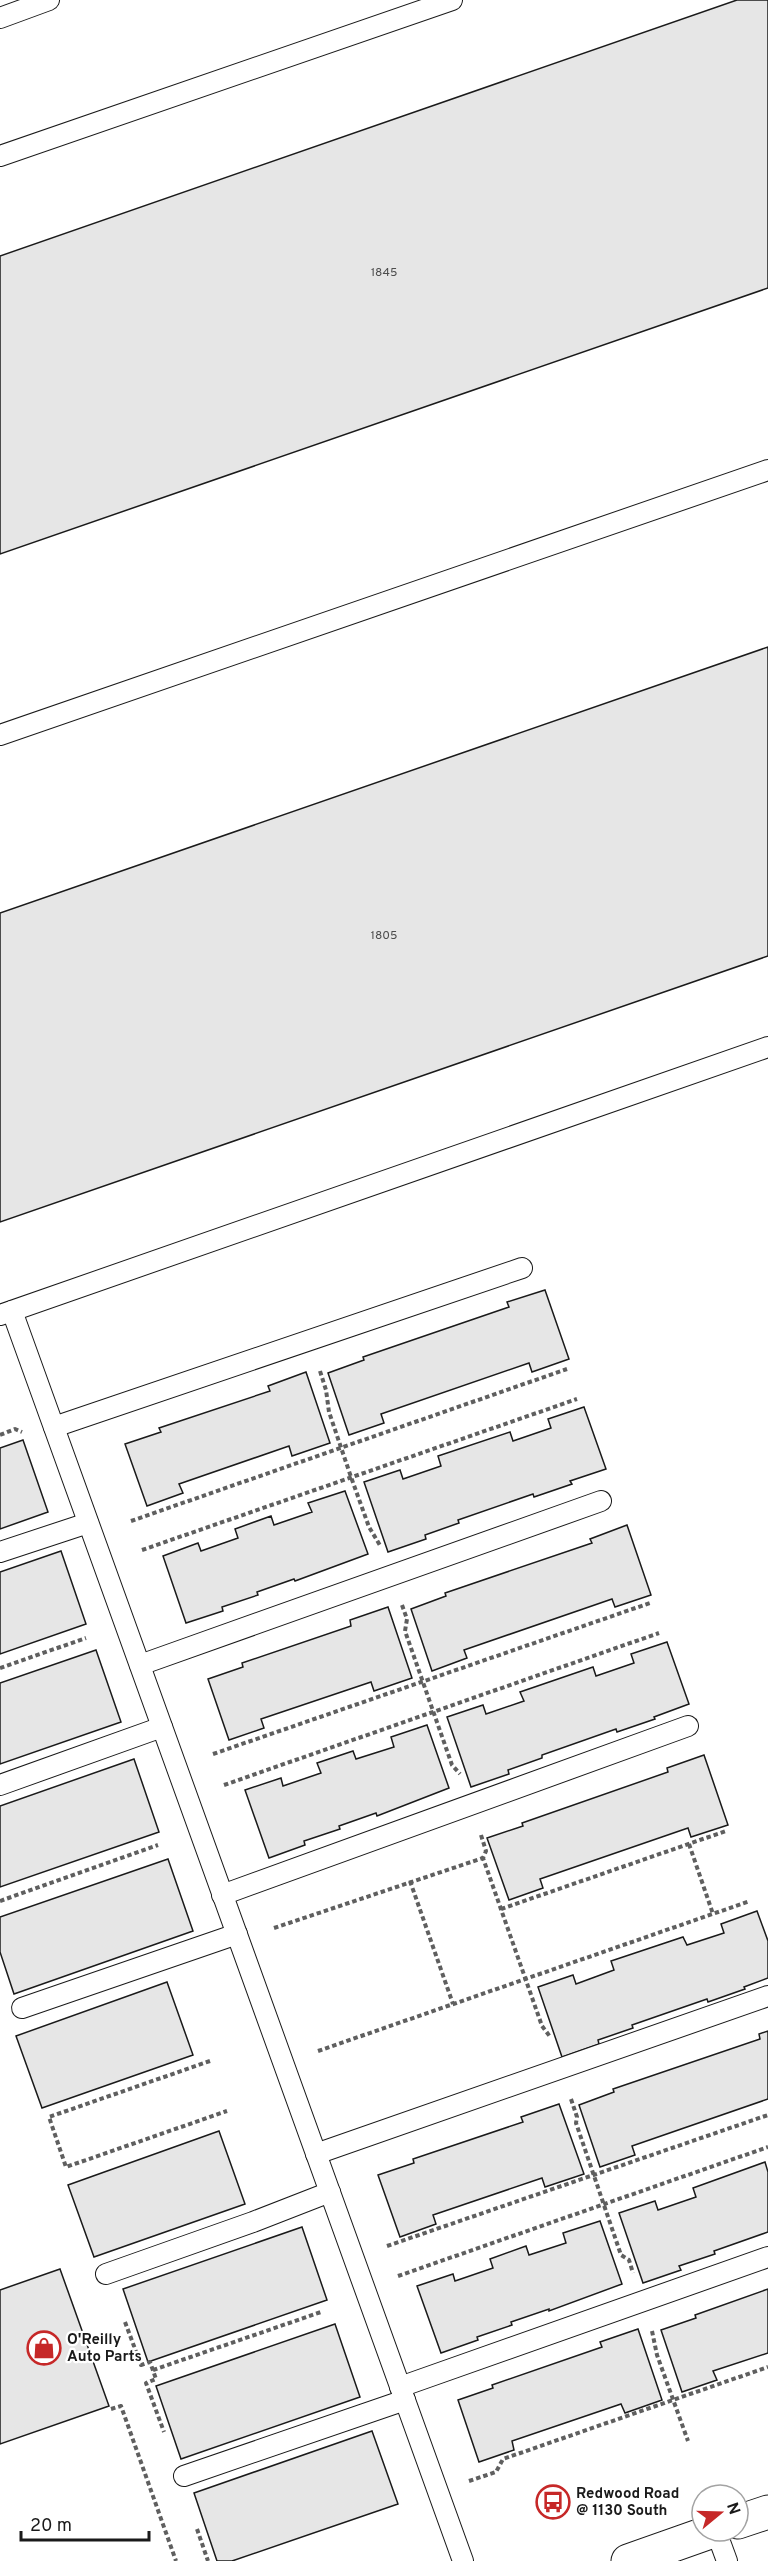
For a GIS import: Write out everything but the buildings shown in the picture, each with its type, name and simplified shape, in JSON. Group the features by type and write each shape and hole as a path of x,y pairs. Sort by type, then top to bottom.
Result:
{"main road":[{"path":"750,2518 768,2512"},
{"path":"630,2561 690,2540"}],"lane":[{"path":"0,18 49,0"},
{"path":"0,156 452,0"},
{"path":"0,735 768,470"},
{"path":"463,2561 54,1427 6,1313 768,1047"},
{"path":"54,1427 522,1268"},
{"path":"140,1665 601,1501"},
{"path":"0,1552 88,1523"},
{"path":"222,1895 688,1726"},
{"path":"0,1785 162,1727"},
{"path":"22,2008 237,1934"},
{"path":"316,2154 768,1996"},
{"path":"106,2274 330,2192"},
{"path":"184,2476 643,2301 768,2257"},
{"path":"720,2543 727,2561"}],"path":[{"path":"309,1341 326,1390 328,1412 369,1527 377,1537 392,1575 407,1619 405,1631 452,1765 459,1773 471,1805 486,1851 483,1858 542,2026 549,2033 577,2117 576,2123 621,2255 629,2260 657,2346 657,2355 688,2441"},
{"path":"132,1521 567,1369"},
{"path":"142,1550 577,1399"},
{"path":"0,1435 15,1430 31,1436"},
{"path":"213,1754 650,1603"},
{"path":"224,1785 659,1634"},
{"path":"0,1668 86,1638"},
{"path":"501,1909 726,1831"},
{"path":"689,1844 713,1914"},
{"path":"0,1901 158,1845"},
{"path":"274,1928 483,1858"},
{"path":"410,1881 454,2005"},
{"path":"318,2051 750,1901"},
{"path":"210,2061 49,2117 66,2167 227,2111"},
{"path":"387,2246 768,2115"},
{"path":"398,2276 768,2147"},
{"path":"153,2370 321,2312"},
{"path":"125,2322 141,2365 150,2362 153,2370 156,2379 146,2383 164,2432"},
{"path":"469,2481 496,2472 502,2459 768,2367"},
{"path":"111,2409 121,2406 176,2561"},
{"path":"197,2529 208,2561"}],"place":[{"name":"O'Reilly Auto Parts","path":"44,2348"},
{"name":"Redwood Road @ 1130 South","path":"553,2502"}]}
